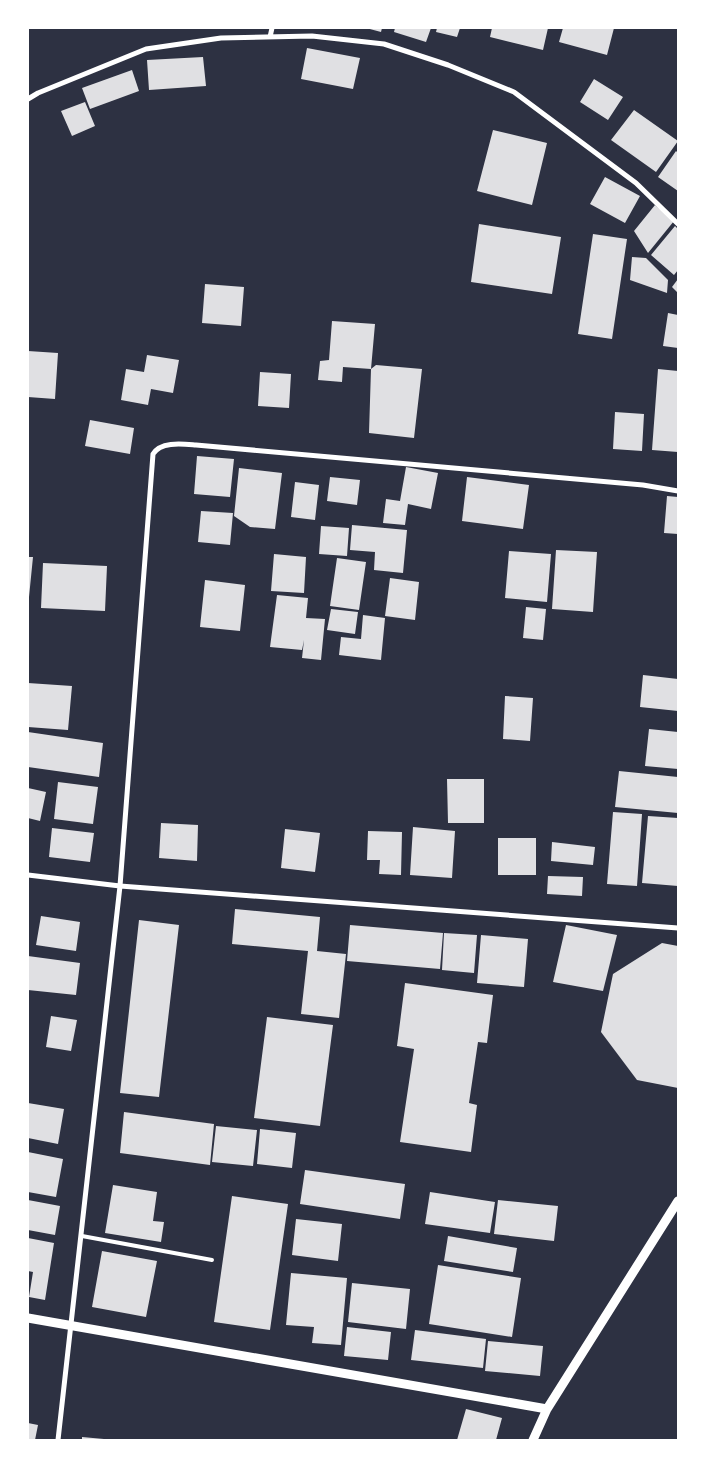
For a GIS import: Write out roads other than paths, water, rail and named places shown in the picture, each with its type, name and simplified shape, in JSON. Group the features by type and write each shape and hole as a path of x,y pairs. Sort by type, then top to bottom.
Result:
{"street":[{"path":"270,37 272,28"},
{"path":"28,100 38,93 146,49 221,38 312,36 384,44 448,65 514,92 636,183 678,224"},
{"path":"58,1440 120,886 153,454 162,447 173,444 196,445 643,485 678,490"},
{"path":"28,875 120,886 678,928"},
{"path":"533,1440 547,1409 678,1201"},
{"path":"28,1318 547,1409"}],"lane":[{"path":"82,1236 212,1260"}]}
